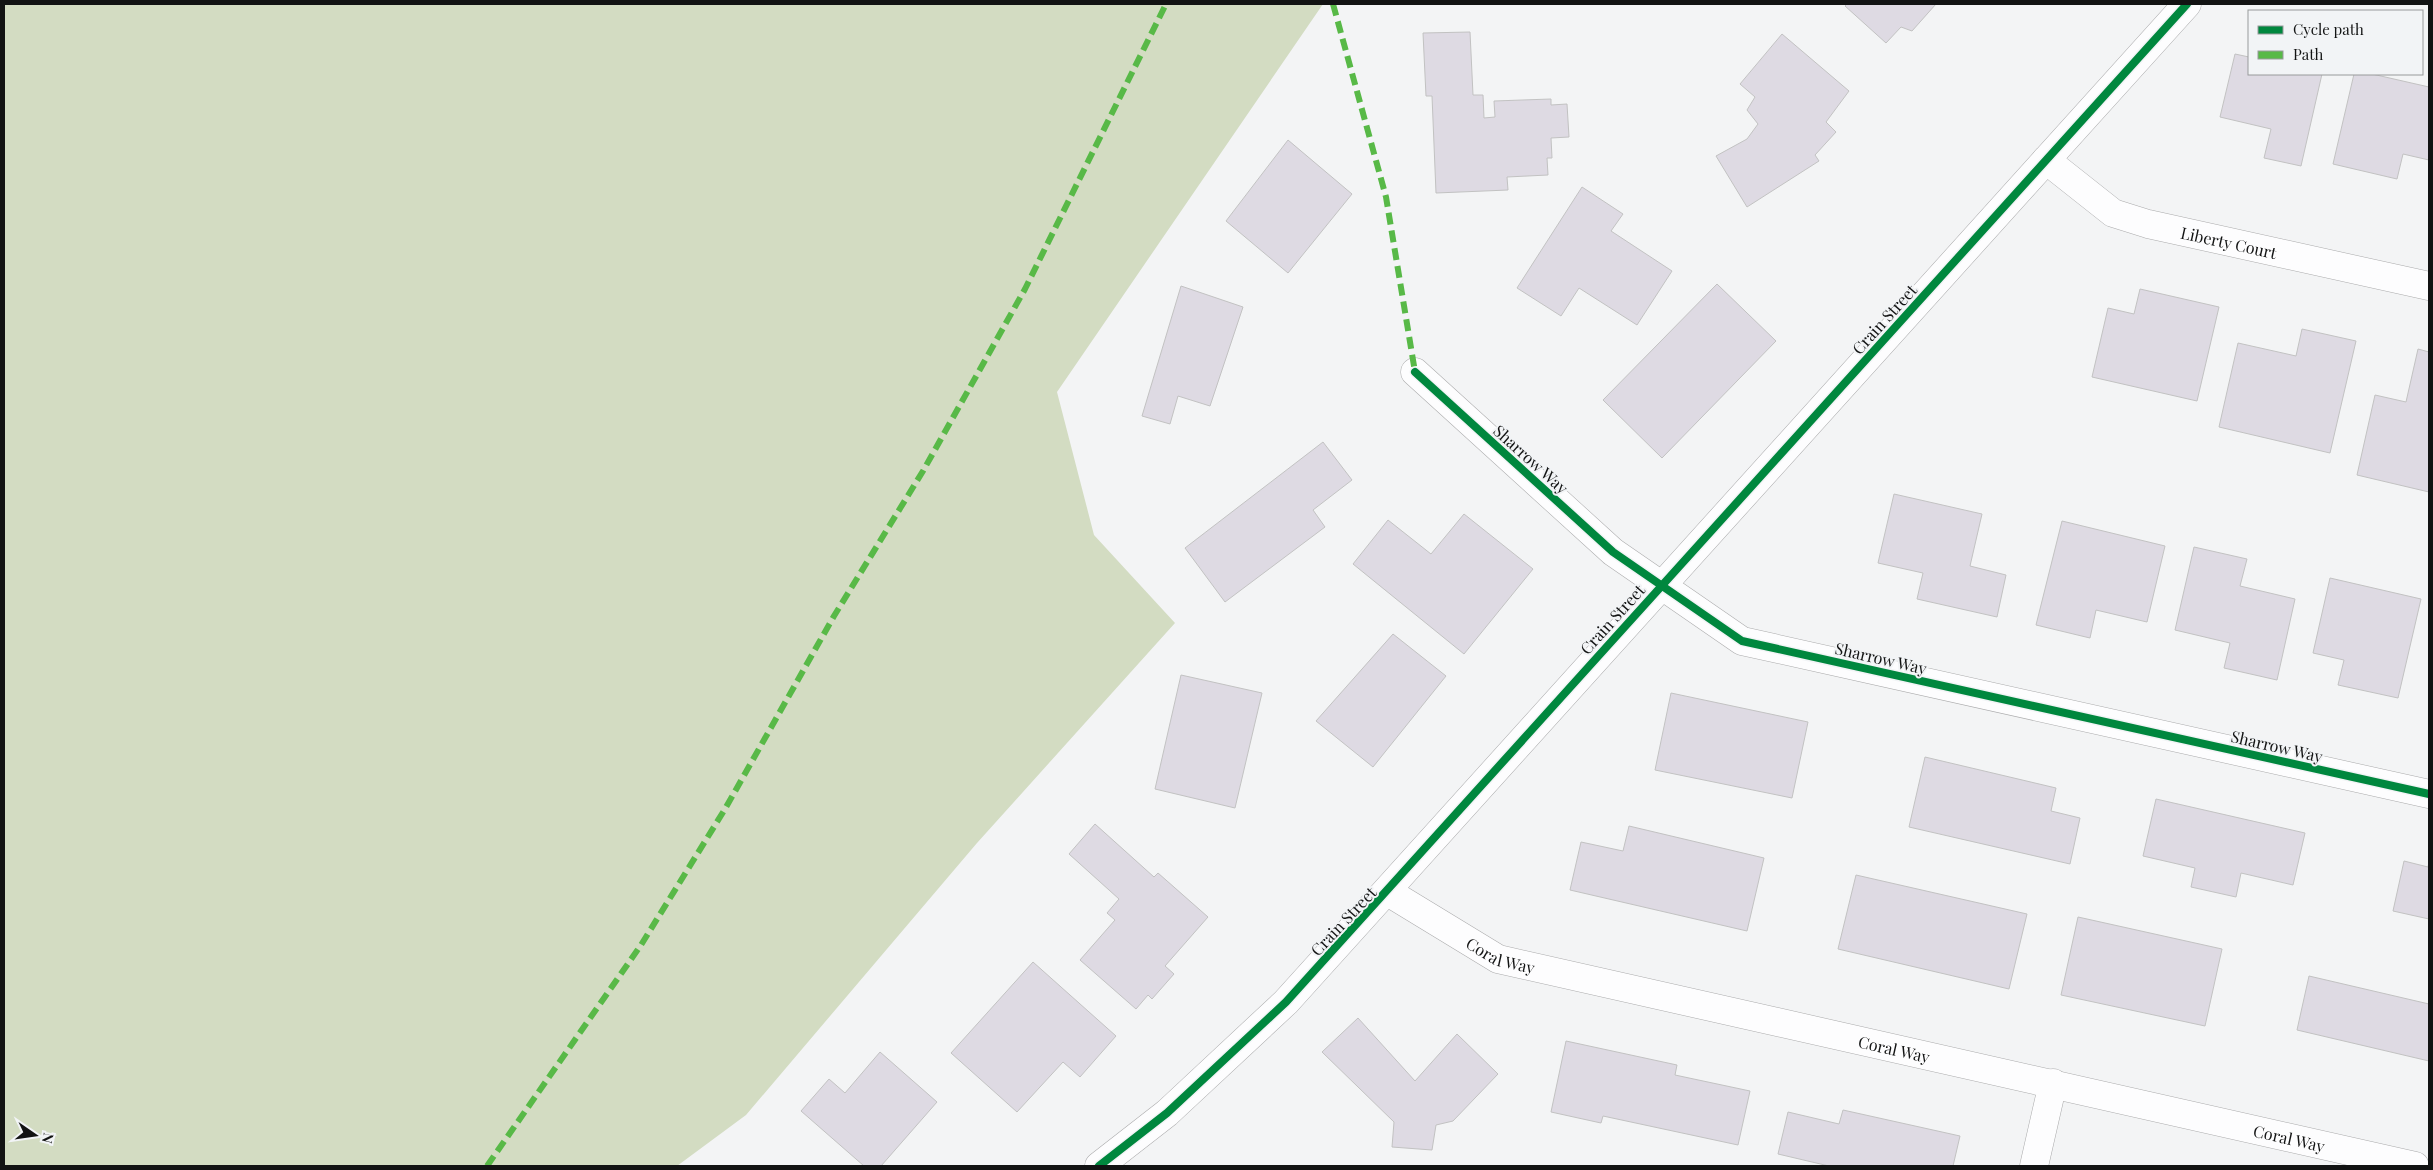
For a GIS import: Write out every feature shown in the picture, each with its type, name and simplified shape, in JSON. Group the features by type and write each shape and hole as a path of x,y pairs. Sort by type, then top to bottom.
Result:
{"street":[{"name":"Crain Street","path":"1099,1166 1167,1113 1286,1002 1388,892 1661,585 1703,542 2187,4"},
{"name":"Liberty Court","path":"2046,160 2113,213 2148,224 2429,286"},
{"name":"Sharrow Way","path":"1415,372 1613,552 1742,642 2429,794"},
{"name":"Coral Way","path":"1388,892 1498,959 2415,1166"},
{"path":"2034,1166 2053,1083"}],"green space":[{"path":"4,4 1323,4 1057,392 1094,535 1175,623 977,843 746,1115 677,1166 4,1166"}],"building":[{"path":"1847,4 1936,4 1912,31 1901,27 1886,43 1845,6"},
{"path":"1470,32 1473,95 1483,95 1484,118 1495,117 1494,101 1551,99 1551,105 1567,104 1569,137 1551,138 1552,158 1547,158 1548,175 1507,177 1508,190 1436,193 1432,96 1426,96 1423,33"},
{"path":"1782,34 1849,91 1826,122 1836,132 1815,155 1819,161 1747,207 1716,156 1747,139 1758,124 1747,110 1755,97 1740,84"},
{"path":"2235,54 2248,57 2248,75 2322,75 2301,166 2264,158 2271,129 2220,117"},
{"path":"2354,75 2376,75 2429,87 2429,160 2403,154 2397,179 2333,164"},
{"path":"1288,140 1352,194 1288,273 1226,221"},
{"path":"1582,187 1623,214 1611,231 1672,271 1637,325 1579,288 1561,316 1517,288"},
{"path":"1717,284 1776,341 1662,458 1603,400"},
{"path":"1181,286 1243,307 1210,406 1178,396 1170,424 1142,416"},
{"path":"2140,289 2219,307 2197,401 2092,377 2108,308 2134,314"},
{"path":"2302,329 2356,341 2330,453 2219,427 2238,343 2296,356"},
{"path":"2418,349 2429,352 2429,492 2357,475 2375,395 2406,402"},
{"path":"1323,442 1352,480 1313,510 1325,527 1225,602 1185,548"},
{"path":"1894,494 1982,514 1970,566 2006,575 1997,617 1917,599 1923,573 1878,563"},
{"path":"1464,514 1533,569 1464,654 1353,564 1388,520 1431,554"},
{"path":"2062,521 2165,546 2147,622 2096,610 2090,638 2036,625"},
{"path":"2194,547 2247,559 2240,586 2295,599 2277,680 2224,668 2230,643 2175,630"},
{"path":"2330,578 2421,599 2398,698 2338,685 2344,660 2313,653"},
{"path":"1393,634 1446,676 1373,767 1316,721"},
{"path":"1181,675 1262,693 1235,808 1155,789"},
{"path":"1671,693 1808,722 1792,798 1655,770"},
{"path":"1925,757 2056,788 2051,811 2080,818 2070,864 1909,827"},
{"path":"2156,799 2305,833 2293,885 2241,873 2236,897 2191,887 2195,868 2143,856"},
{"path":"1095,824 1154,877 1158,873 1208,917 1165,966 1174,974 1152,999 1148,995 1136,1009 1080,960 1115,920 1107,913 1119,899 1069,854"},
{"path":"1629,826 1764,858 1747,931 1570,890 1581,842 1623,851"},
{"path":"2404,861 2428,867 2429,862 2429,919 2393,911"},
{"path":"1856,875 2027,914 2009,989 1838,949"},
{"path":"2078,917 2222,949 2205,1026 2061,995"},
{"path":"1033,962 1116,1036 1080,1077 1063,1062 1017,1112 951,1053"},
{"path":"2309,976 2429,1004 2429,1061 2297,1030"},
{"path":"1358,1018 1415,1081 1457,1034 1498,1074 1453,1121 1436,1125 1432,1150 1392,1147 1394,1122 1322,1052"},
{"path":"1566,1041 1677,1065 1675,1075 1750,1091 1738,1145 1603,1116 1601,1123 1551,1112"},
{"path":"880,1052 937,1102 881,1166 864,1166 801,1111 829,1079 845,1093"},
{"path":"1843,1110 1960,1136 1953,1166 1829,1166 1778,1154 1788,1112 1839,1124"}],"marked path":[{"path":"487,1166 641,945 725,809 834,616 923,471 1025,289 1166,4"},
{"path":"1333,4 1386,197 1415,372"}],"cycle path":[{"path":"1099,1166 1167,1113 1286,1002 2187,4"},
{"path":"1415,372 1613,552 1742,641 2429,794"}]}
